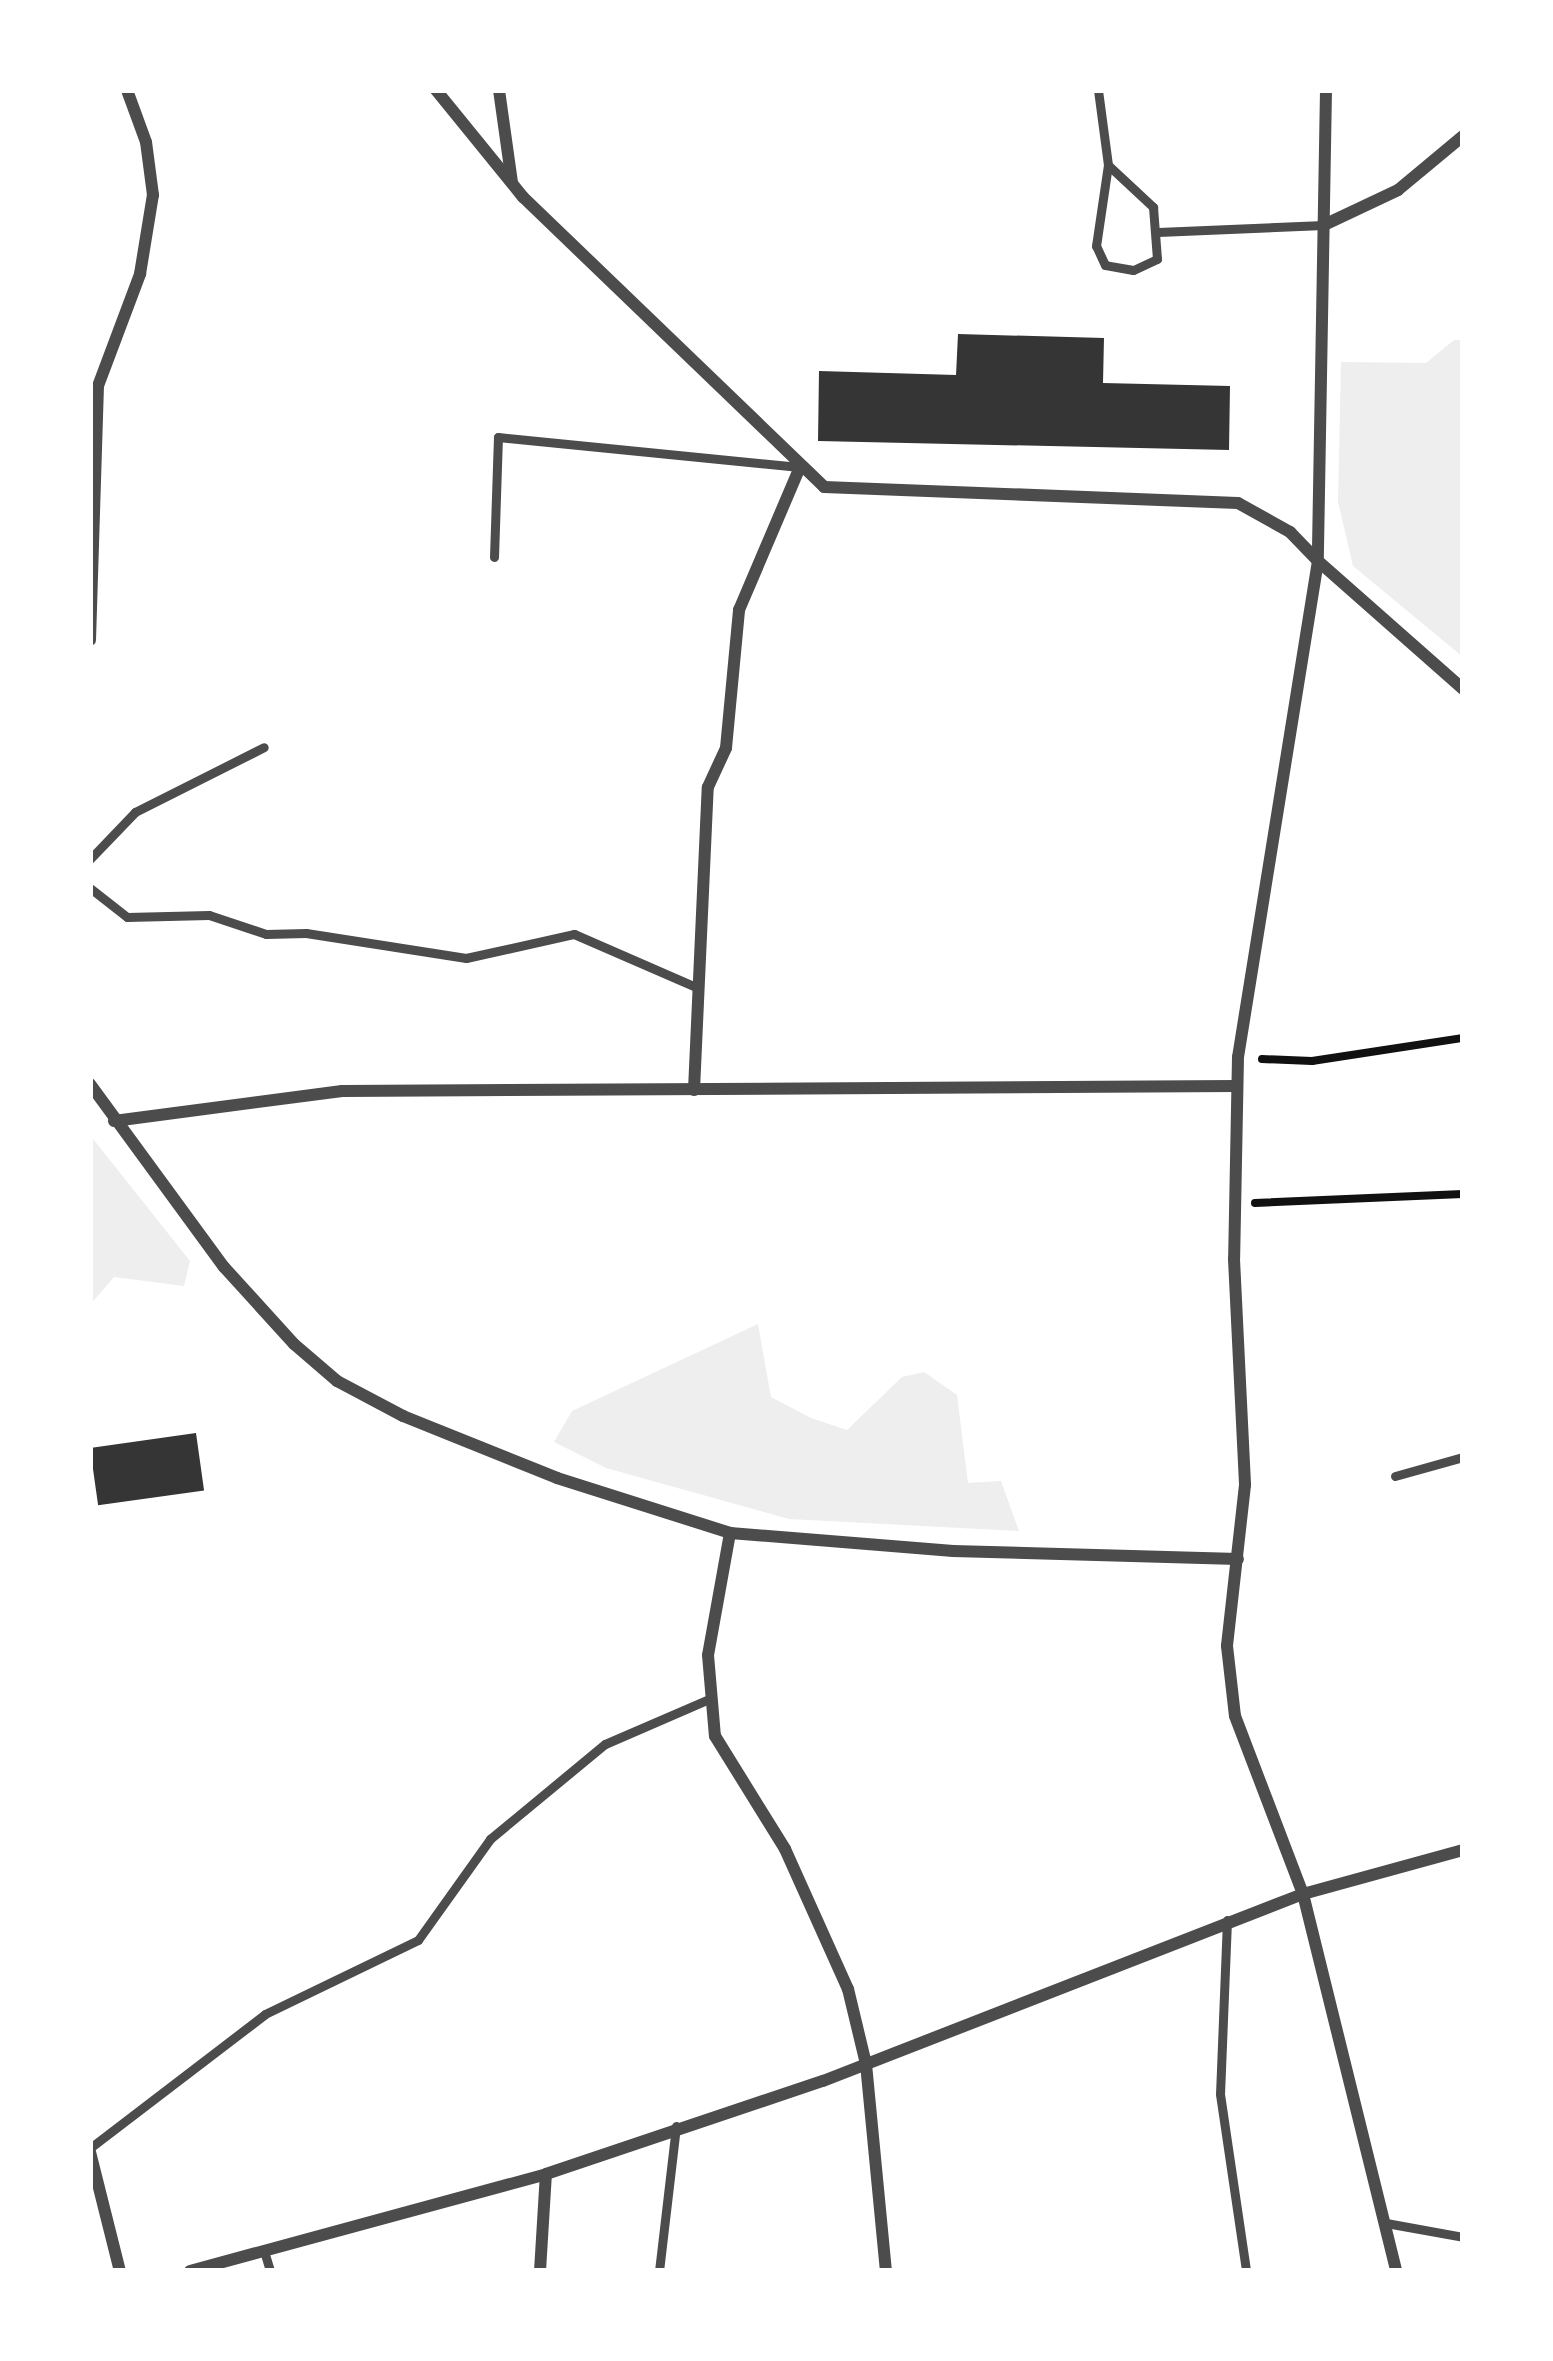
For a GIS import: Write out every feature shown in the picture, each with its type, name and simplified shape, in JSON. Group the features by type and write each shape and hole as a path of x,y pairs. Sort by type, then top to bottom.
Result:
{"street":[{"path":"90,640 92,428 98,386 140,274 152,195 146,142 127,90"},
{"path":"436,90 512,183 824,487 1238,503 1290,532 1463,689"},
{"path":"500,90 512,183"},
{"path":"1326,90 1318,561 1238,1057 1236,1204 1245,1485 1227,1646 1234,1716 1303,1894 1396,2271"},
{"path":"1324,225 1399,190 1463,136"},
{"path":"694,1090 701,827 708,787 726,748 740,610 800,467"},
{"path":"90,1084 224,1267 337,1381 557,1478 730,1533 953,1551 1238,1559"},
{"path":"113,1121 342,1090 1237,1086"},
{"path":"730,1533 708,1655 715,1736 735,1780 785,1850 848,1989 866,2064 886,2271"},
{"path":"190,2271 546,2174 866,2064 1227,1920 1463,1850"},
{"path":"90,2150 120,2271"},
{"path":"540,2271 546,2174"}],"lane":[{"path":"1097,90 1108,165 1096,246 1105,265 1133,270 1156,260 1153,207 1108,165"},
{"path":"1158,232 1324,225"},
{"path":"494,557 498,437 800,467"},
{"path":"90,859 135,812 264,747"},
{"path":"90,888 127,917 209,915 266,934 324,935 466,958 574,934 698,988"},
{"path":"1395,1476 1463,1457"},
{"path":"90,2150 265,2014 418,1940 490,1838 604,1744 709,1699"},
{"path":"1227,1920 1220,2095 1246,2271"},
{"path":"658,2271 676,2126"},
{"path":"1386,2223 1463,2237"},
{"path":"264,2251 271,2271"}],"path":[{"path":"1238,1057 1312,1061 1463,1038"},
{"path":"1236,1204 1463,1194"}],"shaded area":[{"path":"1454,340 1463,340 1463,657 1353,566 1338,502 1341,362 1426,363"},
{"path":"90,1135 190,1261 184,1286 114,1277 90,1305"},
{"path":"758,1324 771,1397 811,1418 847,1430 902,1377 924,1372 957,1395 968,1483 1001,1481 1019,1531 789,1519 606,1468 554,1442 572,1411"}],"building":[{"path":"958,334 1104,338 1103,383 1230,386 1229,450 818,441 819,371 956,375"},
{"path":"196,1433 204,1490 98,1505 90,1448"}]}
